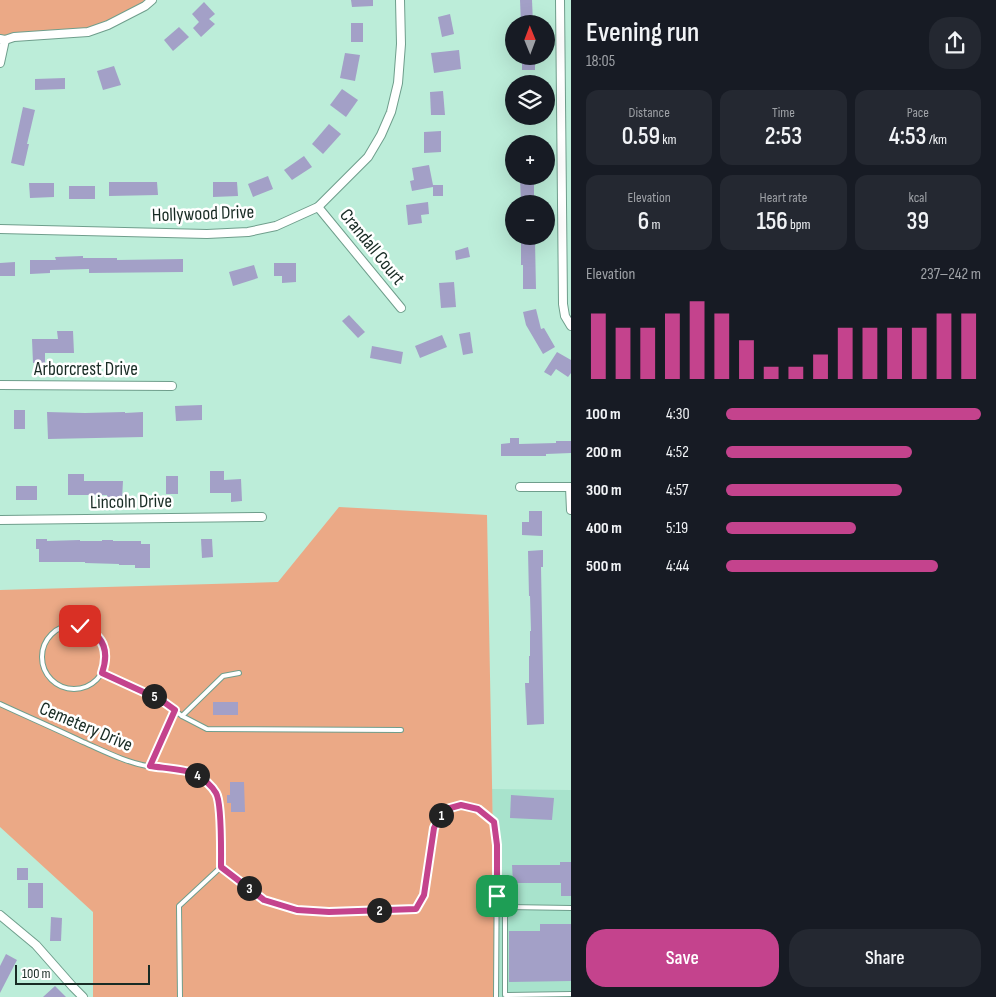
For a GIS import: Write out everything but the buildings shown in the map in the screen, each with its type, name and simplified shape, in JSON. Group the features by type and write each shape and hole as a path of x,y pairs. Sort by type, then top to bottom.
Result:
{"street":[{"path":"0,63 3,39 88,32 108,25 138,10 152,0"},
{"name":"Hollywood Drive","path":"0,229 207,234 248,232 276,226 318,207 368,157 381,135 391,112 398,83 401,44 400,0"},
{"path":"560,0 563,304 565,316 571,326"},
{"path":"562,185 571,185"},
{"name":"Crandall Court","path":"318,207 401,308"},
{"name":"Arborcrest Drive","path":"0,385 172,386"},
{"path":"520,487 571,487 571,510"},
{"name":"Lincoln Drive","path":"0,520 262,517"},
{"path":"0,915 36,945 83,997"}],"lane":[{"path":"70,625 89,629 97,635 106,653 102,673 87,686 68,688 58,685 50,679 42,661 42,652 46,642 60,628 70,625"},
{"path":"102,673 161,700 182,716 207,729 401,730"},
{"path":"182,716 223,676 239,673"},
{"name":"Cemetery Drive","path":"0,704 123,759 195,774 206,782 217,793 220,806 221,867"},
{"path":"150,766 175,710"},
{"path":"180,997 179,906 221,867 264,900 297,910 329,912 416,909 424,895 434,828 443,810 461,805 478,809 494,822 497,845 496,997"},
{"path":"571,908 505,907 505,994 571,994"}],"shaded area":[{"path":"0,0 151,0 91,34 3,36 0,35"},
{"path":"339,507 487,515 496,997 93,997 93,912 0,827 0,590 278,582"},
{"path":"492,789 571,790 571,997 496,997"}],"route":[{"path":"80,626 89,629 97,635 103,644 106,653 102,673 161,700 175,710 150,766 195,774 217,793 220,806 221,867 264,900 297,910 329,912 416,909 424,895 434,828 443,810 461,805 478,809 494,822 497,845 497,896"}]}
